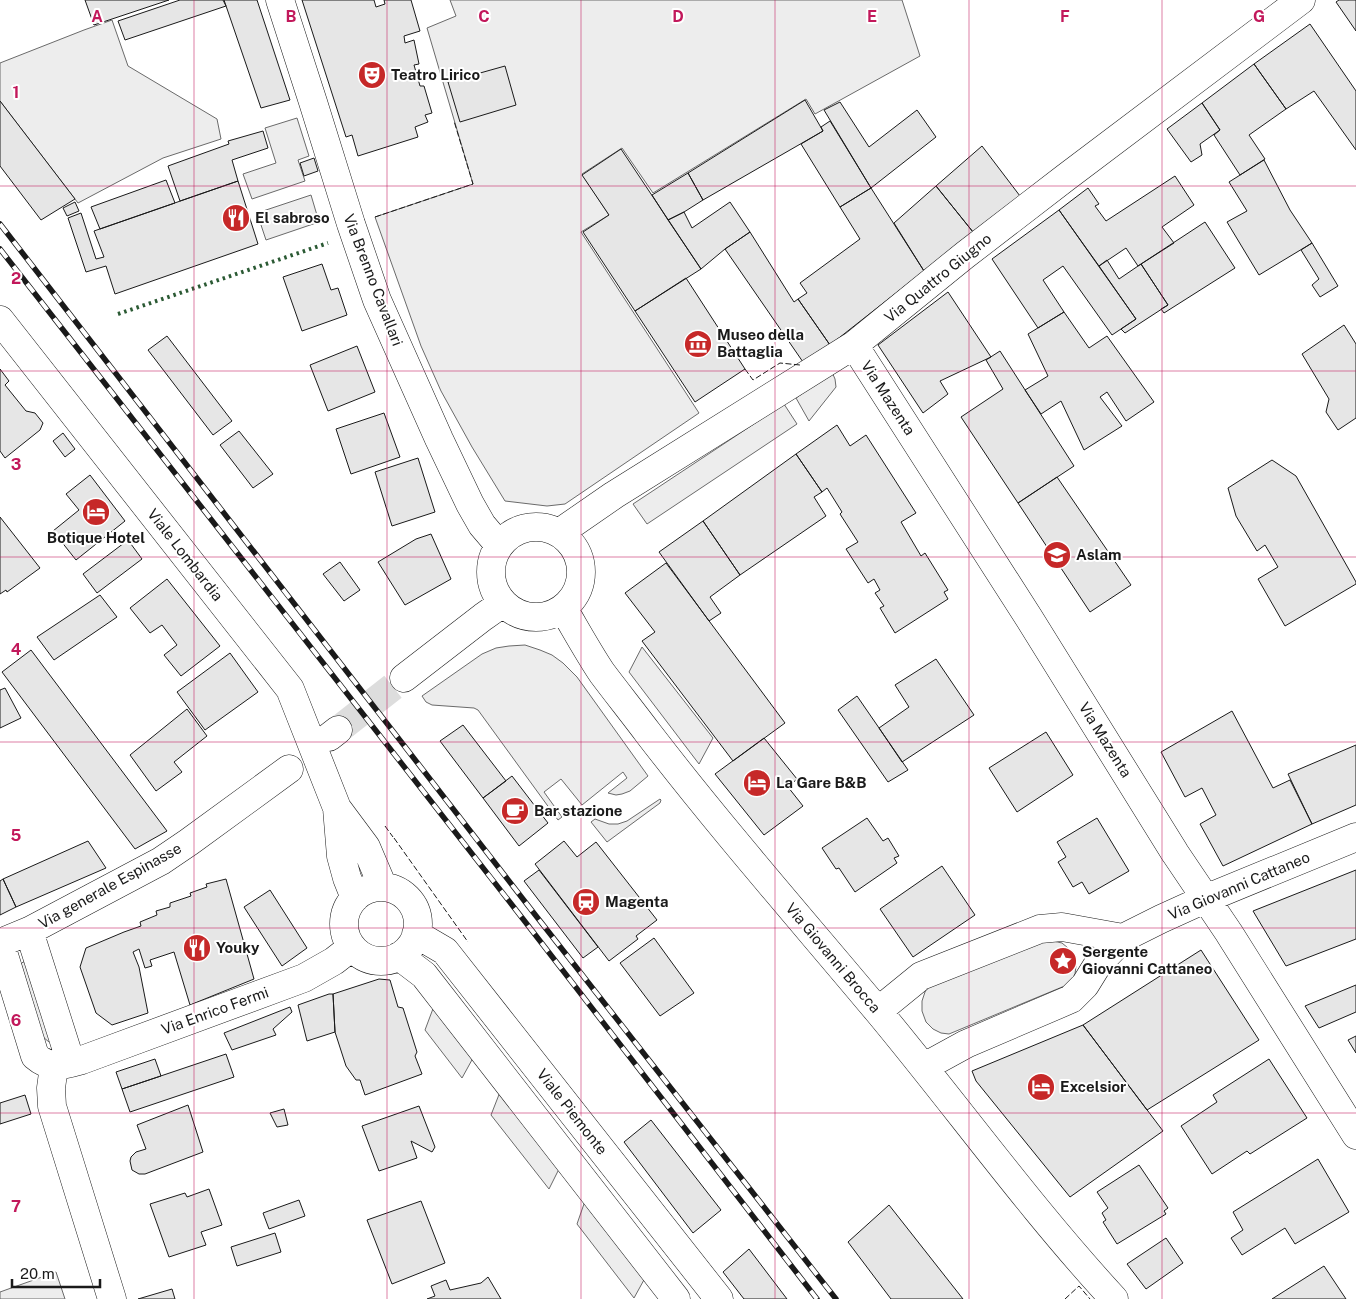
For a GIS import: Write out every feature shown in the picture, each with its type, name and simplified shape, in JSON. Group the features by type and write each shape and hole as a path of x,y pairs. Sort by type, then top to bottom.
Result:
{"street":[{"name":"Via Brenno Cavallari","path":"280,0 377,300 470,504 482,525 499,545"},
{"name":"Via Quattro Giugno","path":"559,533 614,495 854,345 965,255 1301,0"},
{"name":"Viale Lombardia","path":"0,320 290,689 337,808 366,847 384,887"},
{"name":"Via Mazenta","path":"854,345 1024,610 1175,853 1234,941 1356,1135"},
{"path":"529,527 545,528 559,533 571,544 580,561 581,579 572,598 563,608 551,615 534,617 513,611 498,596 491,579 492,560 499,545 510,534 529,527"},
{"path":"404,678 503,603"},
{"name":"Via Giovanni Brocca","path":"563,608 602,672 671,763 924,1067 1010,1178 1114,1299"},
{"name":"Via generale Espinasse","path":"0,942 29,931 161,861 288,769"},
{"name":"Viale Lombardia","path":"337,808 341,856 355,898"},
{"name":"Via Giovanni Cattaneo","path":"924,1067 966,1044 1071,999 1085,986 1098,964 1123,938 1206,899 1356,837"},
{"path":"384,887 399,892 411,903 415,910 418,926 410,947 399,956 391,960 374,960 366,958 352,947 346,934 344,918 355,898 368,890 384,887"},
{"path":"878,1011 921,976 1040,929 1062,927 1123,938"},
{"path":"29,931 63,1064 51,1088 52,1106 112,1299"},
{"name":"Viale Piemonte","path":"416,934 445,951 720,1299"},
{"path":"0,942 36,1056 42,1062 63,1064"},
{"name":"Via Enrico Fermi","path":"63,1064 82,1060 304,978 334,961 352,947"},
{"path":"399,956 424,975 676,1299"}],"shaded area":[{"path":"450,0 902,0 920,56 815,114 806,99 653,193 622,148 582,174 609,215 581,232 699,413 565,504 547,506 505,501 441,391 421,346 375,217 473,184 427,28 456,16"},
{"path":"112,20 128,66 217,119 221,139 163,158 78,203 0,101 0,63"},
{"path":"297,118 309,156 298,160 305,181 252,199 243,174 276,163 265,128"},
{"path":"311,195 319,222 266,240 257,213"},
{"path":"832,372 836,387 809,421 796,398"},
{"path":"784,404 797,424 647,524 633,504"},
{"path":"525,645 552,655 577,677 648,776 630,791 616,795 608,793 627,778 623,772 582,805 561,779 544,792 562,817 558,820 478,710 474,708 432,705 426,702 422,696 482,654 496,648"},
{"path":"642,647 713,738 699,764 629,672"},
{"path":"660,799 660,803 607,842 591,822 595,819 609,824 627,821"},
{"path":"1043,940 1062,943 1068,948 1065,954 1069,964 1076,966 1075,974 1067,985 949,1034 933,1029 926,1022 922,1011 922,1001 928,986"},
{"path":"25,962 50,1040 49,1042 43,1037 21,964"},
{"path":"434,1006 473,1058 462,1078 425,1030"},
{"path":"500,1092 559,1169 549,1189 491,1115"},
{"path":"585,1201 645,1278 634,1298 577,1224"},
{"path":"56,1272 65,1299 0,1299 0,1292"}],"building":[{"path":"85,0 169,0 94,25"},
{"path":"180,0 223,0 226,6 125,40 118,21"},
{"path":"224,0 257,0 290,100 261,108"},
{"name":"Teatro Lirico","path":"302,0 374,0 376,7 385,4 384,0 411,0 420,31 404,36 405,43 414,40 419,64 414,65 420,86 424,86 432,113 425,115 428,122 415,127 418,137 358,156 352,135 346,137"},
{"path":"1339,0 1356,0 1356,31 1336,2"},
{"path":"1310,24 1356,91 1356,150 1314,91 1286,109 1254,64"},
{"path":"1254,64 1286,109 1249,135 1265,159 1240,175 1214,135 1220,130 1202,103"},
{"path":"505,66 516,105 460,122 448,82"},
{"path":"805,100 823,131 703,200 688,173"},
{"path":"0,101 75,199 41,220 0,166"},
{"path":"840,102 869,147 917,110 936,137 871,188 824,110"},
{"path":"1202,103 1220,130 1200,144 1202,155 1191,162 1167,129"},
{"path":"830,121 871,188 840,207 801,144 823,131 821,127"},
{"path":"263,131 268,148 232,160 238,181 180,201 168,166 229,144 228,141"},
{"path":"982,146 1020,196 973,232 936,186"},
{"path":"621,149 701,269 635,311 583,232 609,215 582,175"},
{"path":"314,158 318,171 304,176 300,163"},
{"path":"1264,160 1290,210 1312,243 1259,275 1227,222 1247,211 1229,182"},
{"path":"688,173 703,200 668,220 652,195"},
{"path":"1175,176 1194,205 1162,227 1174,243 1138,266 1126,248 1099,266 1059,210 1088,188 1099,204 1095,206 1106,221"},
{"path":"166,180 175,203 100,229 91,207"},
{"path":"238,181 258,244 115,294 106,266 86,272 68,218 81,213 96,259 104,257 94,231"},
{"path":"936,186 973,232 924,271 894,223"},
{"path":"871,188 924,271 830,345 798,299 807,293 800,283 860,239 840,207"},
{"path":"75,202 79,211 67,216 63,208"},
{"path":"730,202 750,232 701,269 668,220 684,212 692,228"},
{"path":"1059,210 1136,319 1112,335 1063,266 1043,280 1064,312 1038,328 992,259"},
{"path":"1205,222 1235,268 1164,313 1161,309 1168,305 1141,264"},
{"path":"750,232 794,302 798,299 830,345 803,362 725,249"},
{"path":"1312,243 1338,286 1320,297 1312,285 1319,279 1301,250"},
{"path":"1107,260 1119,279 1141,264 1168,305 1125,333 1121,329 1136,319 1099,266"},
{"path":"322,264 331,290 338,288 347,315 302,331 283,277"},
{"path":"686,278 745,369 695,402 635,311"},
{"path":"948,292 991,357 940,381 948,394 923,413 878,345"},
{"path":"1064,312 1089,348 1107,336 1154,402 1126,421 1107,392 1100,397 1122,426 1084,450 1061,401 1041,414 1025,390 1048,376 1028,334"},
{"path":"1344,325 1356,344 1356,418 1338,430 1326,412 1329,399 1302,354"},
{"path":"167,336 232,421 213,435 148,350"},
{"path":"357,346 375,392 328,411 310,365"},
{"path":"1000,351 1074,466 1018,503 961,417 1003,389 986,360"},
{"path":"0,369 9,381 5,385 26,411 35,413 43,423 40,430 5,458 0,451"},
{"path":"384,413 400,457 351,474 336,429"},
{"path":"837,425 850,446 866,435 916,513 901,522 921,556 925,553 948,590 944,592 948,599 895,633 880,608 884,606 875,593 880,590 874,579 868,583 846,549 858,542 840,514 842,512 827,488 822,492 796,454"},
{"path":"239,431 273,474 253,488 220,445"},
{"path":"63,433 75,449 65,457 53,441"},
{"path":"796,454 822,492 814,497 826,516 740,575 703,521"},
{"path":"418,458 435,512 392,526 375,472"},
{"path":"1272,460 1296,476 1356,582 1356,584 1285,626 1258,579 1278,567 1265,545 1257,551 1236,516 1228,488"},
{"path":"90,475 125,521 76,560 53,531 79,510 66,494"},
{"path":"1057,477 1131,585 1090,612 1018,503"},
{"path":"0,517 40,568 7,592 6,590 0,594"},
{"path":"703,521 740,575 710,597 721,613 709,621 659,552"},
{"path":"431,534 451,579 405,605 378,562 416,539"},
{"path":"128,540 142,559 97,593 83,574"},
{"path":"340,562 360,590 344,601 323,574"},
{"path":"666,563 785,723 733,761 642,641 655,632 625,593"},
{"path":"167,579 220,646 181,676 164,655 177,645 162,625 150,633 130,608"},
{"path":"100,595 117,617 54,660 37,637"},
{"path":"31,650 167,831 135,849 2,672"},
{"path":"230,653 258,692 205,730 177,692"},
{"path":"936,659 974,715 902,762 879,728 909,707 895,685"},
{"path":"5,688 21,718 0,728 0,690"},
{"path":"857,696 908,770 888,782 838,710"},
{"path":"187,709 207,736 174,762 182,772 156,791 130,755"},
{"path":"1232,711 1273,788 1290,780 1312,824 1223,866 1200,824 1216,815 1202,788 1185,797 1161,752"},
{"path":"463,725 506,781 483,798 440,741"},
{"path":"1046,732 1073,775 1017,812 989,768"},
{"name":"La Gare B&B","path":"764,738 797,779 788,787 803,806 764,835 715,774"},
{"path":"1356,745 1356,805 1312,824 1288,774"},
{"name":"Bar stazione","path":"512,776 548,823 519,846 483,798"},
{"path":"867,818 883,841 888,838 899,856 894,858 897,863 855,892 839,868 836,869 822,848"},
{"path":"1097,818 1129,871 1089,894 1082,882 1073,887 1058,862 1066,857 1057,842"},
{"path":"88,841 106,868 16,907 3,879"},
{"path":"564,841 577,857 596,842 657,920 636,936 638,939 609,961 535,864"},
{"path":"942,866 975,915 913,957 880,909"},
{"path":"539,870 598,947 583,958 524,881"},
{"path":"1356,870 1356,939 1286,966 1253,911"},
{"path":"3,879 16,907 0,915 0,881"},
{"path":"226,879 254,979 190,1005 174,952 150,960 152,966 145,968 139,949 133,952 139,967 148,1013 112,1025 96,1013 80,967 86,948 141,926 140,922 157,915 156,911 170,907 170,903 191,896 190,893 207,887 206,884"},
{"path":"270,890 307,948 282,966 244,907"},
{"path":"654,938 694,993 660,1016 620,963"},
{"path":"1201,950 1259,1040 1147,1110 1083,1025"},
{"path":"379,979 390,980 398,1007 403,1008 417,1052 415,1056 422,1074 365,1095 360,1080 356,1080 346,1066 335,1032 333,994"},
{"path":"1356,985 1356,1012 1319,1028 1305,1006"},
{"path":"333,994 335,1032 307,1041 298,1005"},
{"path":"290,1007 292,1012 273,1029 276,1035 232,1050 224,1033"},
{"path":"1083,1025 1163,1131 1070,1197 976,1081 972,1071"},
{"path":"1356,1036 1356,1053 1348,1040"},
{"path":"226,1054 234,1077 130,1112 122,1089"},
{"path":"155,1059 161,1076 122,1089 116,1072"},
{"path":"1269,1059 1307,1118 1250,1154 1247,1151 1212,1174 1181,1126 1217,1102 1213,1095"},
{"path":"25,1095 31,1114 0,1124 0,1103"},
{"path":"188,1105 203,1152 145,1174 139,1174 132,1170 131,1157 136,1152 146,1149 137,1125"},
{"path":"419,1106 435,1147 432,1152 411,1141 417,1158 379,1171 362,1126"},
{"path":"284,1109 288,1125 277,1127 270,1113"},
{"path":"651,1120 721,1210 693,1233 624,1142"},
{"path":"1318,1159 1349,1212 1295,1244 1285,1228 1242,1255 1231,1238 1243,1230 1233,1212"},
{"path":"1139,1165 1168,1208 1164,1211 1166,1214 1117,1244 1103,1222 1106,1220 1102,1213 1108,1208 1097,1192"},
{"path":"209,1189 222,1225 201,1232 206,1245 169,1257 150,1204 185,1193 187,1197"},
{"path":"299,1200 305,1216 269,1229 263,1213"},
{"path":"421,1201 445,1263 392,1284 367,1220"},
{"path":"889,1205 963,1299 891,1299 848,1242"},
{"path":"275,1233 281,1252 237,1266 231,1247"},
{"path":"1166,1238 1183,1263 1146,1289 1127,1264"},
{"path":"749,1249 787,1299 744,1299 723,1272"},
{"path":"1324,1266 1346,1299 1272,1299"},
{"path":"488,1277 501,1299 427,1299 435,1296 431,1286 446,1280 450,1290 481,1283"},
{"path":"172,1289 175,1299 138,1299"}],"tunnel":[{"path":"338,730 404,678"}],"railway":[{"path":"0,224 533,912 836,1299"},
{"path":"0,249 817,1299"}],"hedge":[{"path":"118,314 328,243"}],"fence":[{"path":"375,217 473,184 454,121"},
{"path":"745,369 753,380 780,363 800,365 801,363"},
{"path":"385,826 393,837"},
{"path":"394,838 468,942"},
{"path":"1065,1299 1079,1286 1090,1299"}],"place":[{"name":"Teatro Lirico","path":"372,75"},
{"name":"El sabroso","path":"236,218"},
{"name":"Museo della Battaglia","path":"698,344"},
{"name":"Botique Hotel","path":"96,512"},
{"name":"Aslam","path":"1057,555"},
{"name":"La Gare B&B","path":"757,783"},
{"name":"Bar stazione","path":"515,811"},
{"name":"Magenta","path":"586,902"},
{"name":"Youky","path":"197,948"},
{"name":"Sergente Giovanni Cattaneo","path":"1063,961"},
{"name":"Excelsior","path":"1041,1087"}]}
